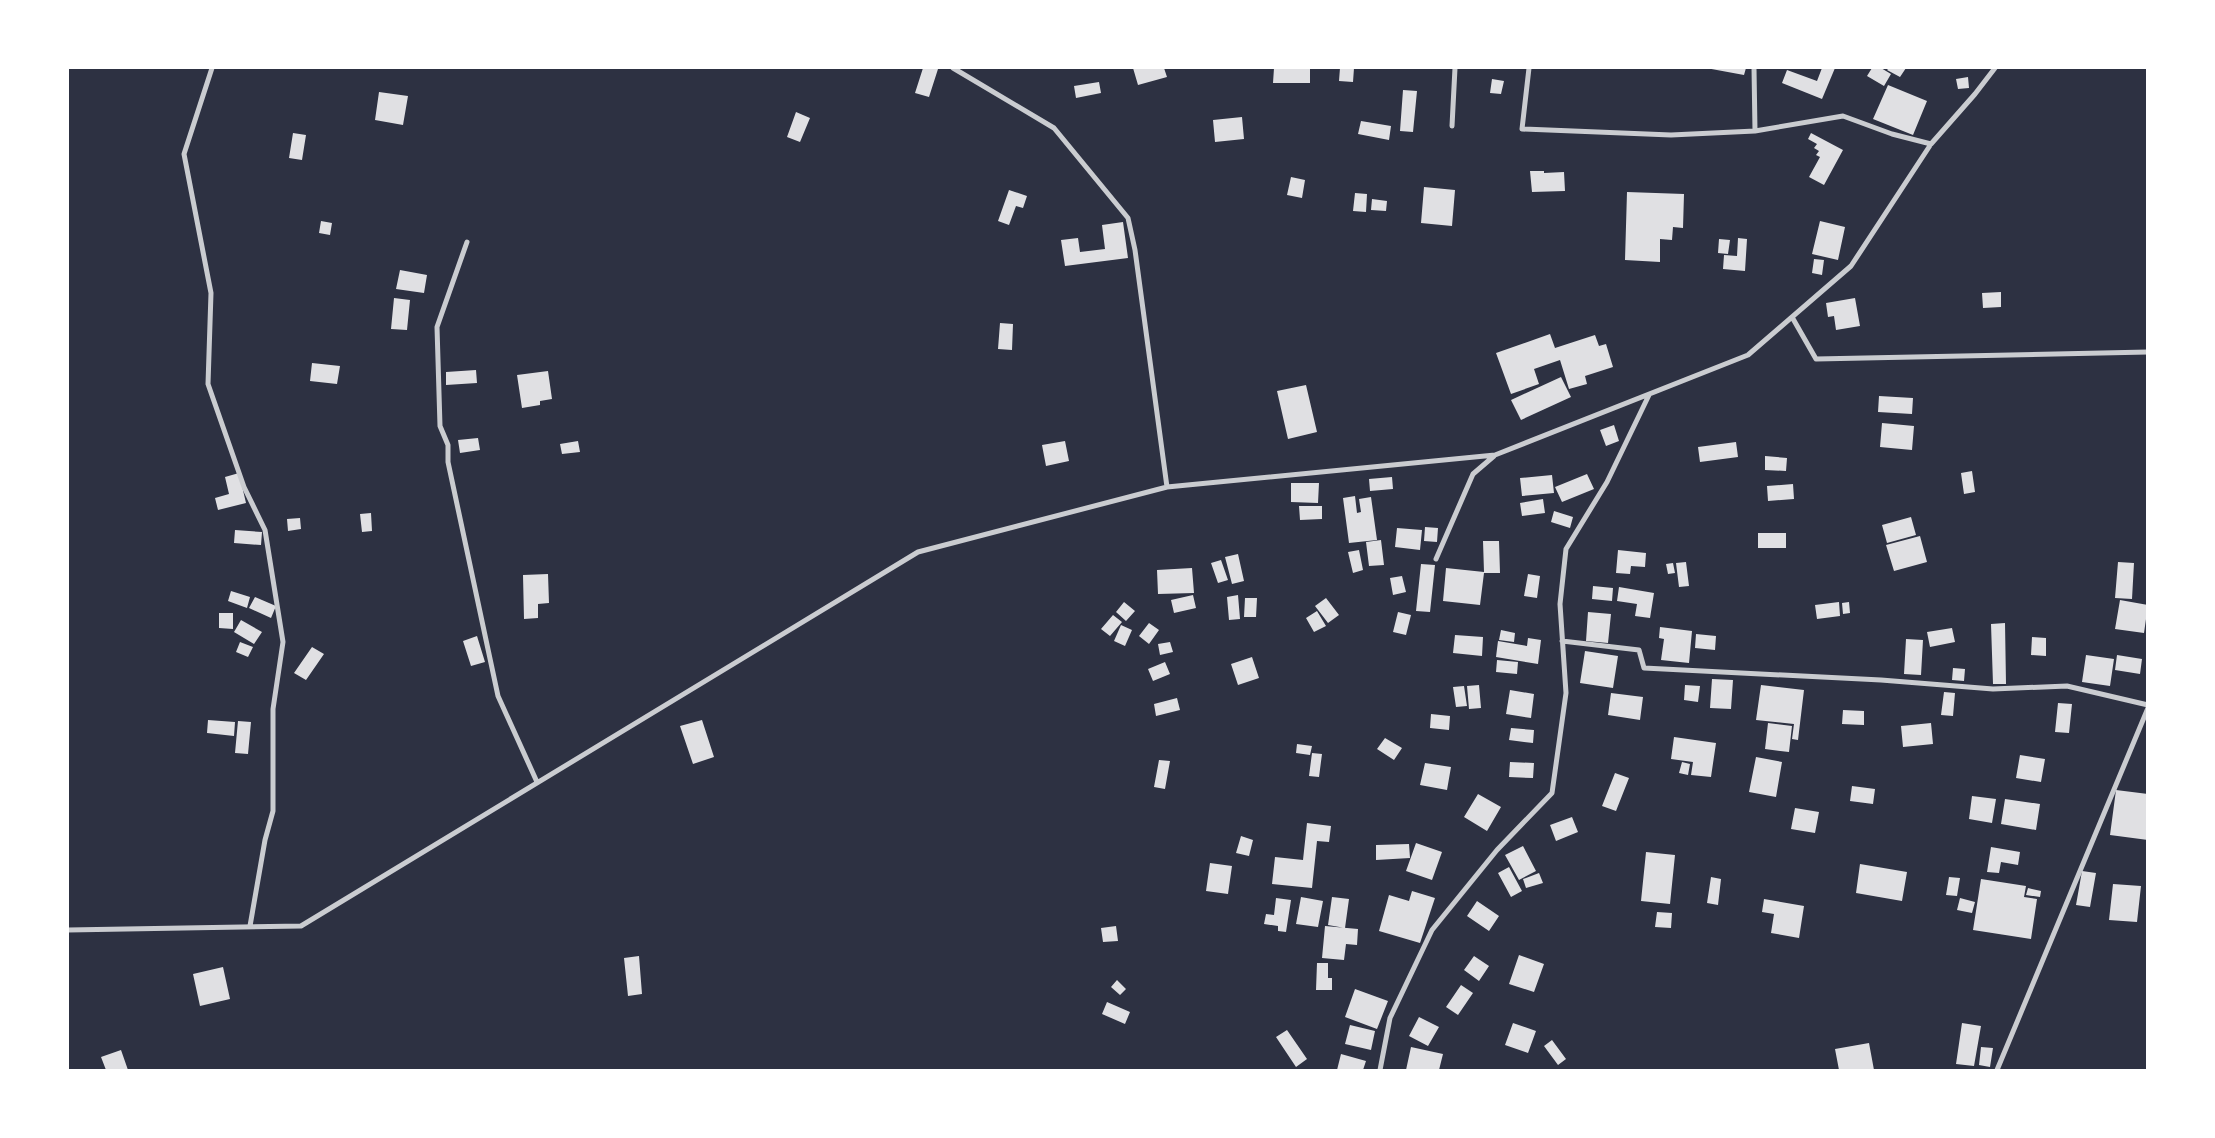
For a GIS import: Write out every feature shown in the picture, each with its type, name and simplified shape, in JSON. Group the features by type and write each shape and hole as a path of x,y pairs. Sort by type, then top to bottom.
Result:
{"street":[{"path":"212,68 184,154 211,293 208,384 244,487 265,530 283,642 273,709 273,811 265,840 250,926"},
{"path":"953,68 1054,128 1128,218 1135,250 1167,487"},
{"path":"1452,126 1456,68"},
{"path":"1528,68 1522,129 1671,135 1754,131 1843,116 1892,134 1931,144"},
{"path":"1754,68 1754,131"},
{"path":"68,930 300,926 918,552 1167,487 1495,455 1748,355 1851,266 1931,144 1995,68"},
{"path":"467,242 436,327 440,426 448,445 448,462 498,696 537,782"},
{"path":"1792,317 1816,359 2148,352"},
{"path":"1380,1070 1390,1018 1432,930 1497,850 1552,793 1566,693 1560,604 1566,549 1607,482 1649,395"},
{"path":"1436,558 1473,474 1495,455"},
{"path":"1562,641 1639,650 1644,668 1871,680 1993,689 2068,686 2148,707 1997,1070"}],"building":[{"path":"923,68 938,69 929,97 915,93"},
{"path":"1133,68 1164,68 1167,77 1138,85"},
{"path":"1274,68 1310,68 1310,83 1273,83"},
{"path":"1340,68 1354,68 1353,82 1339,81"},
{"path":"1706,68 1746,68 1744,75"},
{"path":"1822,68 1835,68 1822,99 1782,83 1787,70 1817,81"},
{"path":"1872,68 1881,68 1891,74 1884,86 1867,76"},
{"path":"1889,68 1906,68 1900,77 1887,70"},
{"path":"1968,77 1969,88 1958,89 1956,79"},
{"path":"1492,79 1504,81 1501,94 1490,93"},
{"path":"1099,82 1101,93 1076,98 1074,86"},
{"path":"1888,85 1927,101 1913,135 1873,119"},
{"path":"1403,90 1417,91 1413,132 1400,131"},
{"path":"379,92 408,96 403,125 375,120"},
{"path":"796,112 810,118 800,142 787,137"},
{"path":"1242,117 1244,139 1215,142 1213,120"},
{"path":"1361,121 1391,126 1389,140 1358,134"},
{"path":"293,133 306,135 302,160 289,158"},
{"path":"1811,133 1843,150 1824,185 1809,177 1820,157 1816,155 1819,151 1814,148 1817,144 1808,139"},
{"path":"1530,171 1544,171 1544,173 1564,172 1565,191 1532,192"},
{"path":"1291,177 1305,180 1302,198 1287,195"},
{"path":"1424,187 1455,190 1452,226 1421,223"},
{"path":"1009,190 1027,196 1023,208 1016,206 1009,225 998,221"},
{"path":"1627,192 1684,194 1683,228 1673,227 1672,240 1660,239 1660,262 1625,260"},
{"path":"1355,193 1367,194 1366,212 1353,211"},
{"path":"1372,199 1387,201 1386,211 1371,210"},
{"path":"321,221 332,223 330,235 319,233"},
{"path":"1820,221 1845,227 1838,260 1812,254"},
{"path":"1123,222 1128,258 1065,266 1061,240 1078,238 1080,252 1105,249 1102,225"},
{"path":"1738,238 1747,239 1745,271 1723,269 1724,255 1737,256"},
{"path":"1719,239 1730,240 1728,254 1718,253"},
{"path":"1814,259 1824,260 1822,275 1812,273"},
{"path":"400,270 427,275 424,293 396,289"},
{"path":"2001,292 2001,307 1983,308 1982,293"},
{"path":"394,298 410,300 407,330 391,329"},
{"path":"1855,298 1860,326 1836,330 1834,316 1828,317 1826,303"},
{"path":"1000,323 1013,324 1012,350 998,349"},
{"path":"1550,334 1555,348 1595,335 1599,346 1606,344 1613,367 1585,376 1587,384 1569,389 1560,360 1534,369 1539,384 1511,394 1496,353"},
{"path":"312,363 340,366 337,384 310,381"},
{"path":"476,370 477,383 446,385 446,372"},
{"path":"548,371 552,399 540,401 540,405 522,408 517,375"},
{"path":"1561,377 1571,397 1521,420 1511,400"},
{"path":"1306,385 1317,432 1288,439 1277,391"},
{"path":"1879,396 1913,398 1912,414 1878,412"},
{"path":"1882,423 1914,426 1912,450 1880,447"},
{"path":"1614,425 1619,441 1606,446 1600,430"},
{"path":"478,438 480,450 460,453 458,440"},
{"path":"578,441 580,452 562,454 560,444"},
{"path":"1065,441 1069,461 1046,466 1042,445"},
{"path":"1736,442 1738,457 1700,462 1698,447"},
{"path":"1765,456 1787,458 1786,471 1765,470"},
{"path":"1972,471 1975,492 1964,494 1961,473"},
{"path":"239,473 246,503 218,510 215,498 229,494 225,477"},
{"path":"1587,474 1594,489 1562,502 1555,487"},
{"path":"1552,475 1554,493 1522,496 1520,478"},
{"path":"1392,477 1393,489 1370,491 1369,479"},
{"path":"1291,483 1319,483 1318,503 1291,502"},
{"path":"1793,484 1794,499 1768,501 1767,486"},
{"path":"1355,496 1357,513 1361,512 1359,499 1371,497 1377,540 1349,543 1343,498"},
{"path":"1543,499 1545,513 1522,516 1520,503"},
{"path":"1299,506 1322,506 1322,519 1300,520"},
{"path":"1554,511 1573,517 1570,528 1551,522"},
{"path":"371,513 372,531 362,532 360,514"},
{"path":"1911,517 1916,535 1887,543 1882,525"},
{"path":"300,518 301,529 288,531 287,519"},
{"path":"1425,527 1438,528 1437,542 1424,541"},
{"path":"1397,528 1422,530 1420,550 1395,547"},
{"path":"235,530 262,532 261,545 234,543"},
{"path":"1758,533 1786,533 1786,548 1758,548"},
{"path":"1920,536 1927,562 1894,571 1886,545"},
{"path":"1381,540 1384,565 1369,566 1366,542"},
{"path":"1483,541 1499,541 1500,573 1484,573 1480,605 1443,601 1446,568 1484,572"},
{"path":"1359,550 1363,570 1353,573 1348,552"},
{"path":"1618,550 1646,553 1645,567 1631,566 1630,574 1616,573"},
{"path":"1238,554 1244,581 1232,584 1225,557"},
{"path":"1221,560 1228,580 1218,583 1211,563"},
{"path":"1686,562 1689,586 1679,587 1676,563"},
{"path":"2118,562 2134,563 2132,599 2115,598"},
{"path":"1673,563 1675,573 1668,574 1666,564"},
{"path":"1421,564 1435,565 1430,612 1416,611"},
{"path":"1192,568 1194,593 1158,594 1157,570"},
{"path":"548,574 549,603 538,604 538,618 524,619 523,575"},
{"path":"1528,574 1540,576 1537,598 1524,596"},
{"path":"1402,576 1406,592 1393,595 1390,578"},
{"path":"1593,586 1613,588 1612,601 1592,599"},
{"path":"1619,587 1654,593 1650,618 1635,616 1637,604 1617,601"},
{"path":"231,591 250,597 247,608 228,601"},
{"path":"1193,595 1196,608 1174,613 1171,600"},
{"path":"1238,595 1240,619 1229,620 1227,597"},
{"path":"255,597 276,606 271,618 249,608"},
{"path":"1245,598 1257,598 1256,617 1244,617"},
{"path":"1326,598 1339,615 1328,623 1315,606"},
{"path":"2120,600 2148,605 2144,633 2115,629"},
{"path":"1124,602 1135,611 1126,621 1116,612"},
{"path":"1839,602 1840,616 1817,619 1815,605"},
{"path":"1849,602 1850,613 1843,614 1842,603"},
{"path":"1317,611 1326,626 1314,632 1306,618"},
{"path":"1398,612 1411,615 1406,635 1393,632"},
{"path":"1588,612 1611,614 1608,643 1586,641"},
{"path":"219,613 233,613 233,629 219,628"},
{"path":"1113,615 1122,622 1110,636 1101,629"},
{"path":"241,620 262,632 254,644 234,632"},
{"path":"1149,623 1159,630 1149,644 1139,636"},
{"path":"2005,623 2006,684 1993,684 1991,624"},
{"path":"1121,625 1132,630 1125,646 1114,641"},
{"path":"1660,627 1692,631 1689,663 1661,660 1664,639 1659,638"},
{"path":"1952,628 1955,642 1930,647 1927,632"},
{"path":"1501,630 1515,633 1514,642 1499,640"},
{"path":"1696,634 1716,636 1715,650 1695,648"},
{"path":"1455,635 1483,637 1482,656 1453,653"},
{"path":"477,636 485,662 471,666 463,641"},
{"path":"2032,637 2046,638 2046,656 2031,655"},
{"path":"1528,638 1541,640 1538,664 1496,657 1498,641 1527,646"},
{"path":"1906,639 1923,640 1921,675 1904,674"},
{"path":"240,642 253,647 248,657 236,652"},
{"path":"1170,642 1173,652 1160,655 1158,644"},
{"path":"312,647 324,654 306,680 294,673"},
{"path":"1585,651 1618,656 1613,688 1580,683"},
{"path":"2086,655 2114,659 2110,686 2082,682"},
{"path":"2117,655 2142,659 2140,674 2115,670"},
{"path":"1252,657 1259,678 1238,685 1231,664"},
{"path":"1497,660 1518,662 1517,674 1496,672"},
{"path":"1165,662 1170,674 1153,681 1148,669"},
{"path":"1953,668 1965,669 1964,681 1952,680"},
{"path":"1712,679 1733,680 1731,709 1710,708"},
{"path":"1479,685 1481,708 1469,709 1467,686"},
{"path":"1685,685 1700,686 1698,702 1684,700"},
{"path":"1761,685 1804,690 1798,740 1792,739 1794,724 1756,720"},
{"path":"1464,686 1467,706 1456,707 1453,687"},
{"path":"1510,690 1534,694 1531,718 1506,714"},
{"path":"1944,692 1955,693 1953,716 1941,715"},
{"path":"1611,693 1643,697 1640,720 1608,715"},
{"path":"1177,698 1180,710 1156,716 1154,704"},
{"path":"2058,703 2072,704 2069,733 2055,732"},
{"path":"1843,710 1864,711 1864,725 1842,724"},
{"path":"1431,714 1450,716 1449,730 1430,728"},
{"path":"208,720 235,722 234,736 207,733"},
{"path":"702,720 714,757 693,764 680,726"},
{"path":"238,721 251,722 248,754 235,753"},
{"path":"1768,723 1792,726 1789,752 1765,749"},
{"path":"1931,723 1933,744 1903,747 1901,726"},
{"path":"1511,728 1534,730 1533,743 1509,740"},
{"path":"1674,737 1716,743 1711,777 1691,775 1693,762 1671,759"},
{"path":"1385,738 1402,748 1394,760 1377,749"},
{"path":"1297,744 1312,746 1310,755 1296,753"},
{"path":"1312,753 1322,754 1319,777 1309,776"},
{"path":"2020,755 2045,759 2041,782 2016,778"},
{"path":"1756,757 1782,762 1776,797 1749,792"},
{"path":"1159,760 1170,761 1165,789 1154,787"},
{"path":"1510,762 1534,763 1533,778 1509,777"},
{"path":"1682,762 1690,764 1688,775 1679,773"},
{"path":"1425,763 1451,767 1447,790 1420,785"},
{"path":"1615,773 1629,778 1616,811 1602,806"},
{"path":"1852,786 1875,789 1873,804 1850,801"},
{"path":"2116,790 2148,794 2148,840 2110,835"},
{"path":"1478,794 1501,807 1487,831 1464,817"},
{"path":"1972,796 1996,799 1992,823 1969,819"},
{"path":"2005,799 2040,804 2036,830 2001,824"},
{"path":"1795,808 1819,812 1815,833 1791,829"},
{"path":"1572,817 1578,832 1556,841 1550,825"},
{"path":"1307,823 1331,826 1329,842 1317,841 1312,888 1272,884 1275,857 1303,860"},
{"path":"1241,836 1253,840 1249,856 1236,853"},
{"path":"1416,843 1442,852 1432,880 1406,871"},
{"path":"1409,844 1410,858 1376,860 1376,845"},
{"path":"1523,846 1536,871 1519,880 1505,855"},
{"path":"1991,847 2020,852 2018,865 2001,862 1999,873 1987,872"},
{"path":"1646,852 1675,855 1670,904 1641,901"},
{"path":"1210,863 1232,866 1228,894 1206,891"},
{"path":"1860,864 1907,872 1902,901 1856,893"},
{"path":"1509,867 1522,891 1511,897 1498,873"},
{"path":"2082,871 2096,873 2090,907 2076,905"},
{"path":"1539,873 1543,883 1526,888 1523,879"},
{"path":"1711,877 1721,879 1718,905 1707,903"},
{"path":"1949,877 1960,878 1957,896 1946,895"},
{"path":"1981,879 2026,886 2024,897 2037,899 2031,939 1973,930"},
{"path":"2113,884 2141,886 2137,922 2109,920"},
{"path":"2028,888 2041,891 2040,897 2026,895"},
{"path":"1412,891 1435,898 1420,943 1379,931 1389,895 1409,901"},
{"path":"1301,897 1323,901 1318,927 1296,924"},
{"path":"1332,897 1349,899 1345,928 1328,925"},
{"path":"1276,898 1291,900 1286,932 1278,931 1278,926 1264,924 1266,914 1274,915"},
{"path":"1960,898 1975,902 1972,913 1957,910"},
{"path":"1764,899 1804,906 1799,938 1771,933 1774,914 1762,912"},
{"path":"1477,901 1499,916 1489,931 1467,916"},
{"path":"1657,912 1672,913 1671,928 1655,927"},
{"path":"1116,926 1118,941 1103,942 1101,928"},
{"path":"1325,926 1358,929 1357,945 1346,944 1344,960 1322,958"},
{"path":"1519,955 1544,964 1534,992 1509,984"},
{"path":"639,956 642,994 628,996 624,958"},
{"path":"1474,956 1489,966 1479,981 1464,970"},
{"path":"1317,963 1328,963 1328,978 1332,978 1332,990 1316,990"},
{"path":"223,967 230,999 200,1006 193,974"},
{"path":"1117,980 1126,989 1120,995 1111,987"},
{"path":"1461,985 1473,993 1458,1015 1446,1007"},
{"path":"1355,989 1388,1001 1377,1029 1345,1017"},
{"path":"1107,1002 1130,1012 1125,1024 1102,1014"},
{"path":"1419,1017 1439,1027 1428,1046 1409,1036"},
{"path":"1513,1023 1536,1031 1528,1053 1505,1045"},
{"path":"1962,1023 1981,1026 1974,1066 1956,1064"},
{"path":"1350,1025 1375,1031 1371,1050 1345,1044"},
{"path":"1287,1030 1307,1059 1296,1067 1276,1037"},
{"path":"1552,1040 1566,1059 1558,1065 1544,1046"},
{"path":"1869,1043 1874,1070 1839,1070 1835,1049"},
{"path":"1411,1047 1443,1054 1439,1070 1406,1070"},
{"path":"1981,1047 1993,1048 1990,1067 1979,1065"},
{"path":"121,1050 128,1070 106,1070 101,1057"},
{"path":"1341,1054 1366,1061 1363,1070 1337,1070"}]}
